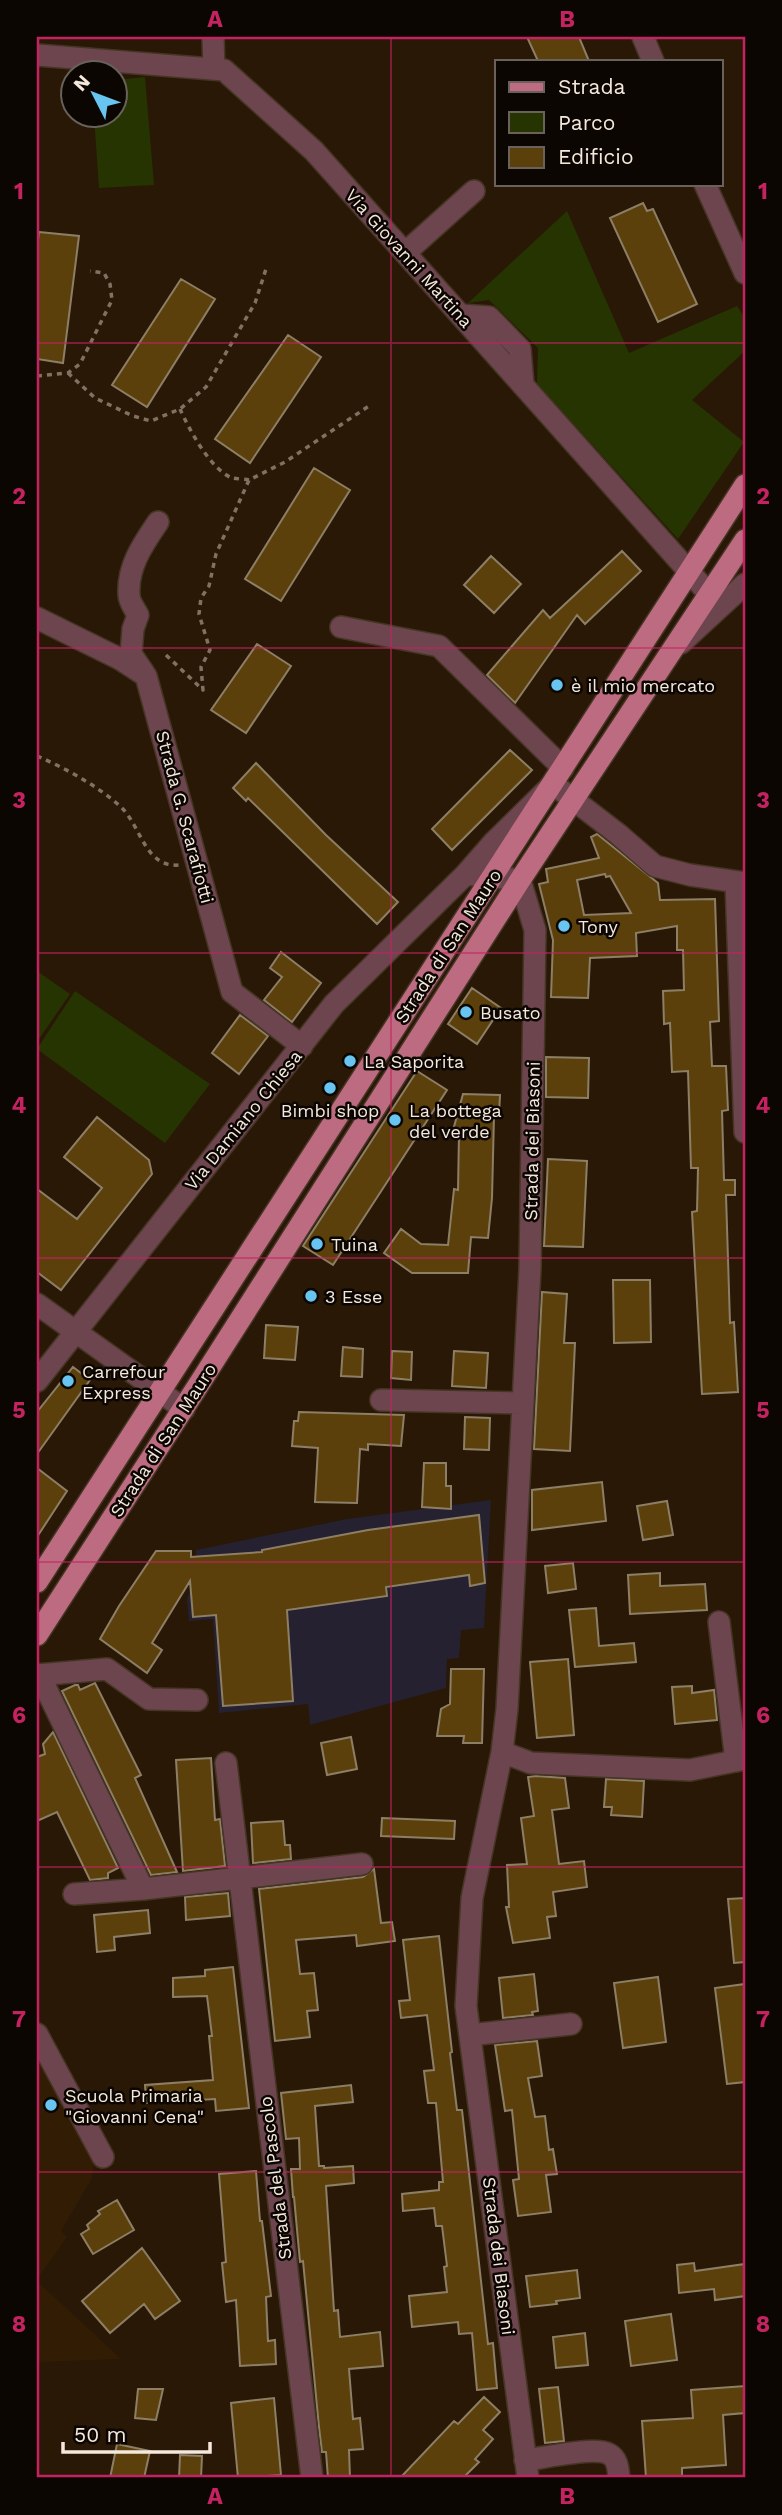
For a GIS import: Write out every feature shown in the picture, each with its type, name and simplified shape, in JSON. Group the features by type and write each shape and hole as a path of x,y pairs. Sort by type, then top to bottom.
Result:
{"main road":[{"name":"Strada di San Mauro","path":"37,1582 745,485"},
{"name":"Strada di San Mauro","path":"37,1635 520,880 745,540"}],"street":[{"path":"213,37 214,69"},
{"path":"643,37 653,60"},
{"name":"Via Giovanni Martina","path":"37,55 224,70 314,151 710,595"},
{"path":"706,186 745,273"},
{"path":"405,253 474,191"},
{"name":"Strada G. Scarafiotti","path":"158,522 140,548 131,573 128,597 138,615 133,629 131,654 146,676 232,992 302,1045"},
{"path":"672,652 745,584"},
{"path":"37,618 120,659 146,676"},
{"path":"341,627 439,646 558,776 573,800 655,866 741,883 745,1132"},
{"name":"Via Damiano Chiesa","path":"37,1381 334,1004 466,874 558,776"},
{"path":"466,874 520,880"},
{"name":"Strada dei Biasoni","path":"520,880 535,930 530,1269 507,1709 502,1752 472,1898 466,2006 526,2469"},
{"path":"37,1304 184,1409"},
{"path":"381,1400 523,1403"},
{"path":"502,1752 531,1763 690,1770 741,1760 719,1622"},
{"path":"144,1889 38,1675 107,1669 149,1699 197,1700"},
{"name":"Strada del Pascolo","path":"226,1763 312,2478"},
{"path":"74,1894 144,1889 362,1864"},
{"path":"470,2035 571,2024"},
{"path":"37,2034 103,2157"},
{"path":"526,2469 595,2451 608,2453 616,2460 619,2478"}],"path":[{"path":"68,373 95,398 133,416 151,421 180,409 206,387 255,303 266,269"},
{"path":"37,376 68,373 80,364 112,300 110,284 104,273 90,271"},
{"path":"180,409 189,429 218,466 231,477 249,480 285,462 372,404"},
{"path":"166,655 203,690 201,667 210,650 199,614 201,598 209,586 216,554 249,480"},
{"path":"37,756 102,793 123,809 153,857 169,866 198,864"}],"shaded area":[{"path":"491,1500 484,1628 461,1630 459,1658 447,1659 446,1688 310,1725 308,1704 219,1713 213,1619 189,1621 187,1600 196,1572 196,1550 347,1519"},
{"name":"Scuola Primaria \"Giovanni Cena\"","path":"37,2045 94,2165 92,2178 61,2231 67,2237 37,2279"},
{"path":"37,2281 121,2359 37,2362"}],"green space":[{"path":"145,77 154,185 99,188 95,130 130,130 130,79"},
{"path":"567,211 629,353 737,306 745,318 745,351 692,400 744,442 678,539 537,384 538,348 489,300 468,303"},
{"path":"37,971 70,994 37,1042"},
{"path":"75,991 210,1084 165,1143 37,1049"}],"building":[{"path":"527,37 579,37 589,60 538,60"},
{"path":"643,203 647,211 653,209 697,304 658,322 610,218"},
{"path":"39,232 79,236 63,363 37,359"},
{"path":"181,279 215,299 147,407 112,385"},
{"path":"288,335 321,357 250,463 215,439"},
{"path":"314,468 350,490 281,601 245,579"},
{"path":"622,551 641,571 585,624 577,615 515,703 487,675 543,610 550,618"},
{"path":"491,556 521,584 494,613 464,585"},
{"path":"257,644 291,666 246,733 211,710"},
{"path":"510,750 532,770 452,850 432,829"},
{"path":"256,763 326,835 398,902 377,924 248,798 246,801 233,788"},
{"path":"597,834 658,883 660,900 715,899 719,1021 710,1022 712,1066 726,1066 728,1110 722,1111 724,1180 735,1180 735,1195 726,1195 730,1323 734,1322 738,1392 702,1394 692,1212 697,1211 698,1168 691,1168 688,1071 672,1072 670,1023 664,1024 663,991 684,990 683,950 677,950 677,926 636,933 637,956 590,958 588,998 551,997 553,940 539,884 548,882 546,869 599,858 591,837","holes":["605,874 606,877 610,876 631,913 584,915 577,880"]},
{"path":"281,952 321,983 292,1022 264,1000 282,977 270,968"},
{"path":"472,988 501,1008 477,1044 448,1024"},
{"path":"240,1015 268,1036 239,1074 212,1053"},
{"path":"546,1057 589,1058 588,1098 546,1097"},
{"path":"417,1071 447,1090 333,1265 303,1246"},
{"path":"463,1094 500,1095 499,1116 494,1116 488,1238 471,1237 468,1273 412,1273 384,1253 401,1229 421,1244 448,1245 454,1189 458,1190 459,1134 452,1134"},
{"path":"97,1117 149,1160 152,1174 61,1290 37,1272 37,1189 77,1219 102,1188 64,1157"},
{"path":"548,1159 587,1161 583,1247 544,1246"},
{"path":"613,1280 650,1280 651,1342 614,1343"},
{"path":"542,1292 567,1294 564,1343 575,1343 570,1451 534,1449"},
{"path":"266,1325 298,1327 295,1360 264,1358"},
{"path":"343,1347 363,1349 362,1377 341,1376"},
{"path":"392,1351 412,1352 411,1380 391,1378"},
{"path":"454,1351 488,1353 486,1388 452,1386"},
{"path":"73,1367 90,1380 37,1454 37,1412"},
{"path":"299,1412 404,1415 401,1446 368,1444 368,1450 360,1449 357,1503 315,1502 318,1448 292,1446 294,1421 298,1421"},
{"path":"465,1417 490,1418 489,1450 464,1449"},
{"path":"424,1463 446,1463 446,1486 451,1486 451,1509 422,1507"},
{"path":"37,1468 67,1491 37,1537"},
{"path":"602,1482 606,1521 532,1530 532,1490"},
{"path":"667,1501 673,1535 643,1540 637,1506"},
{"path":"479,1515 485,1583 470,1586 469,1575 386,1587 387,1596 287,1610 293,1701 223,1706 216,1615 193,1617 190,1581 152,1643 162,1650 147,1673 100,1639 156,1551 191,1551 191,1557 262,1552 368,1530"},
{"path":"573,1563 576,1589 548,1593 545,1566"},
{"path":"660,1573 660,1586 705,1584 707,1610 630,1614 628,1575"},
{"path":"596,1608 599,1646 634,1643 636,1662 575,1667 569,1610"},
{"path":"568,1659 574,1735 537,1738 530,1662"},
{"path":"451,1669 484,1669 482,1743 463,1743 464,1736 437,1736 441,1709 450,1704"},
{"path":"95,1683 141,1775 135,1778 177,1872 151,1875 62,1691 75,1685 78,1685 80,1690"},
{"path":"692,1686 692,1693 714,1690 717,1720 675,1724 672,1687"},
{"path":"53,1732 118,1868 108,1873 108,1878 90,1880 57,1812 37,1821 37,1757 45,1754 43,1744"},
{"path":"351,1737 357,1769 327,1775 321,1743"},
{"path":"211,1758 215,1820 220,1819 225,1866 183,1871 176,1760"},
{"path":"528,1777 565,1778 569,1808 552,1810 559,1864 584,1861 587,1887 553,1892 556,1916 547,1917 550,1938 513,1943 506,1907 509,1907 507,1865 527,1864 521,1818 534,1816"},
{"path":"606,1779 644,1781 642,1817 611,1815 612,1807 604,1807"},
{"path":"382,1818 455,1821 454,1839 381,1836"},
{"path":"283,1821 285,1845 290,1845 291,1859 253,1863 251,1823"},
{"path":"374,1869 381,1923 392,1922 395,1941 357,1946 356,1935 296,1940 300,1974 314,1973 318,2010 307,2011 310,2037 275,2041 259,1889 363,1877"},
{"path":"228,1893 230,1916 186,1920 185,1897"},
{"path":"745,1898 745,1962 734,1963 728,1899"},
{"path":"148,1910 150,1933 114,1937 115,1950 97,1952 94,1915"},
{"path":"439,1936 457,2110 462,2110 488,2344 493,2343 497,2388 477,2390 472,2333 459,2334 458,2322 412,2327 409,2296 447,2292 444,2267 447,2266 442,2226 436,2226 434,2208 403,2211 402,2194 439,2190 439,2182 443,2182 436,2103 428,2103 424,2071 434,2070 427,2015 401,2018 399,2001 410,2000 403,1940"},
{"path":"233,1967 249,2108 216,2111 215,2099 146,2103 145,2085 213,2080 209,2036 212,2036 207,1996 173,1997 173,1978 205,1976 205,1970"},
{"path":"534,1974 538,2011 532,2012 533,2015 503,2018 499,1978"},
{"path":"658,1977 666,2042 623,2048 614,1983"},
{"path":"745,1984 745,2082 727,2084 715,1988"},
{"path":"537,2041 542,2076 528,2078 535,2117 545,2116 549,2150 553,2149 557,2174 546,2175 551,2212 518,2216 513,2180 519,2179 512,2110 505,2111 495,2045"},
{"path":"351,2085 353,2102 315,2106 319,2166 353,2166 354,2183 326,2186 334,2311 338,2310 340,2337 380,2332 383,2366 349,2369 353,2419 360,2418 363,2449 349,2450 350,2478 328,2478 326,2452 322,2452 303,2261 300,2262 293,2197 291,2169 300,2169 299,2138 286,2139 281,2093"},
{"path":"256,2171 271,2296 266,2297 268,2341 275,2340 276,2364 240,2366 236,2300 226,2302 222,2263 226,2262 219,2174"},
{"path":"117,2200 134,2230 93,2254 81,2234 89,2229 87,2225 100,2214 98,2211"},
{"path":"142,2248 180,2301 155,2319 144,2304 110,2333 82,2301"},
{"path":"694,2263 695,2271 745,2264 745,2296 715,2300 714,2289 679,2293 677,2265"},
{"path":"577,2270 580,2298 530,2307 526,2276"},
{"path":"671,2314 677,2360 631,2366 625,2321"},
{"path":"585,2333 588,2365 556,2368 553,2337"},
{"path":"745,2386 745,2413 723,2415 726,2465 682,2468 682,2478 646,2478 642,2421 693,2418 691,2390"},
{"path":"558,2387 564,2441 545,2443 539,2389"},
{"path":"138,2389 163,2389 156,2420 135,2418"},
{"path":"484,2397 500,2412 483,2430 493,2439 475,2459 479,2462 463,2478 400,2478 454,2421 458,2424"},
{"path":"274,2398 281,2475 238,2478 231,2403"},
{"path":"117,2444 150,2451 144,2478 110,2478"},
{"path":"180,2455 202,2456 201,2478 179,2478"}],"place":[{"name":"è il mio mercato","path":"557,685"},
{"name":"Tony","path":"564,926"},
{"name":"Busato","path":"466,1012"},
{"name":"La Saporita","path":"350,1061"},
{"name":"Bimbi shop","path":"330,1088"},
{"name":"La bottega del verde","path":"395,1120"},
{"name":"Tuina","path":"317,1244"},
{"name":"3 Esse","path":"311,1296"},
{"name":"Carrefour Express","path":"68,1381"},
{"name":"Scuola Primaria \"Giovanni Cena\"","path":"51,2105"}]}
